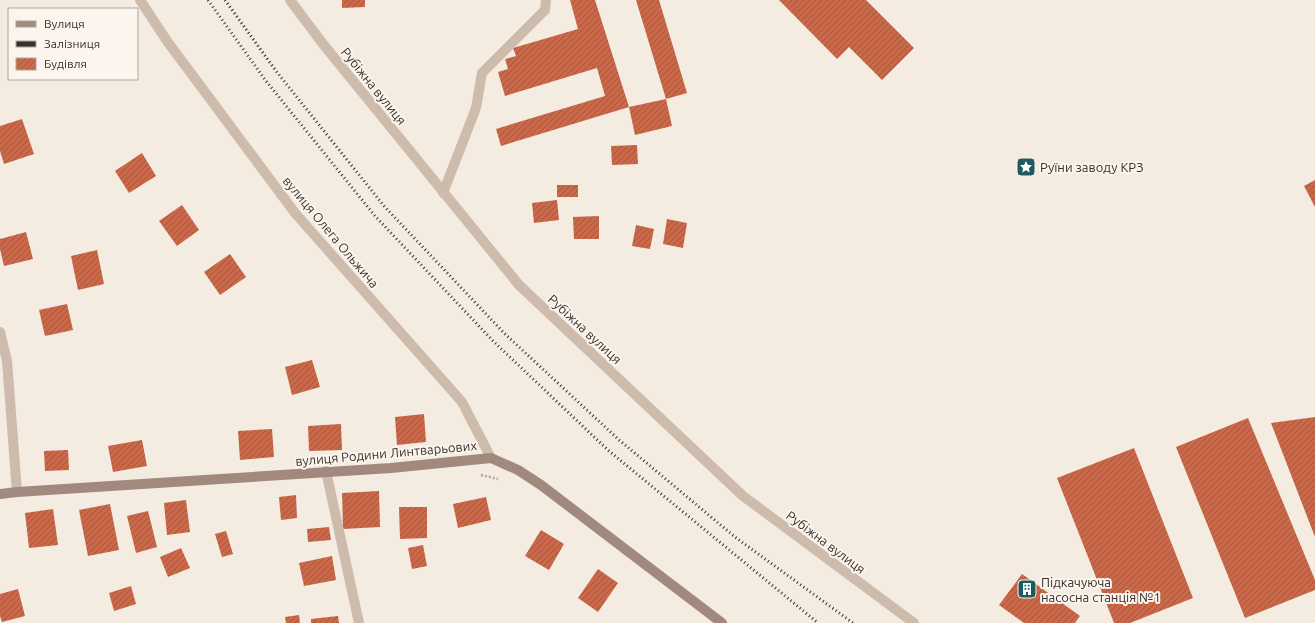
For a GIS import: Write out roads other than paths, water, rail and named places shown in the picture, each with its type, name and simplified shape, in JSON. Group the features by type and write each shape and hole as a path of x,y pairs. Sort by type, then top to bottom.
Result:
{"main road":[{"name":"вулиця Родини Линтварьових","path":"0,494 392,468 491,458 518,470 541,485 722,623"}],"street":[{"name":"вулиця Олега Ольжича","path":"140,0 167,41 295,213 462,402 491,458"},
{"name":"Рубіжна вулиця","path":"290,0 323,44 519,285 743,496 914,623"},
{"path":"443,193 476,108 482,73 545,10 546,0"},
{"path":"0,332 7,361 17,492"},
{"path":"326,472 359,623"}],"railway":[{"path":"208,0 266,81 375,216 494,342 609,451 818,623"},
{"path":"225,0 276,71 384,206 504,333 618,439 735,537 853,623"}],"place":[{"name":"Руїни заводу КРЗ","path":"1026,167"},
{"name":"Підкачуюча насосна станція №1","path":"1027,589"}]}
